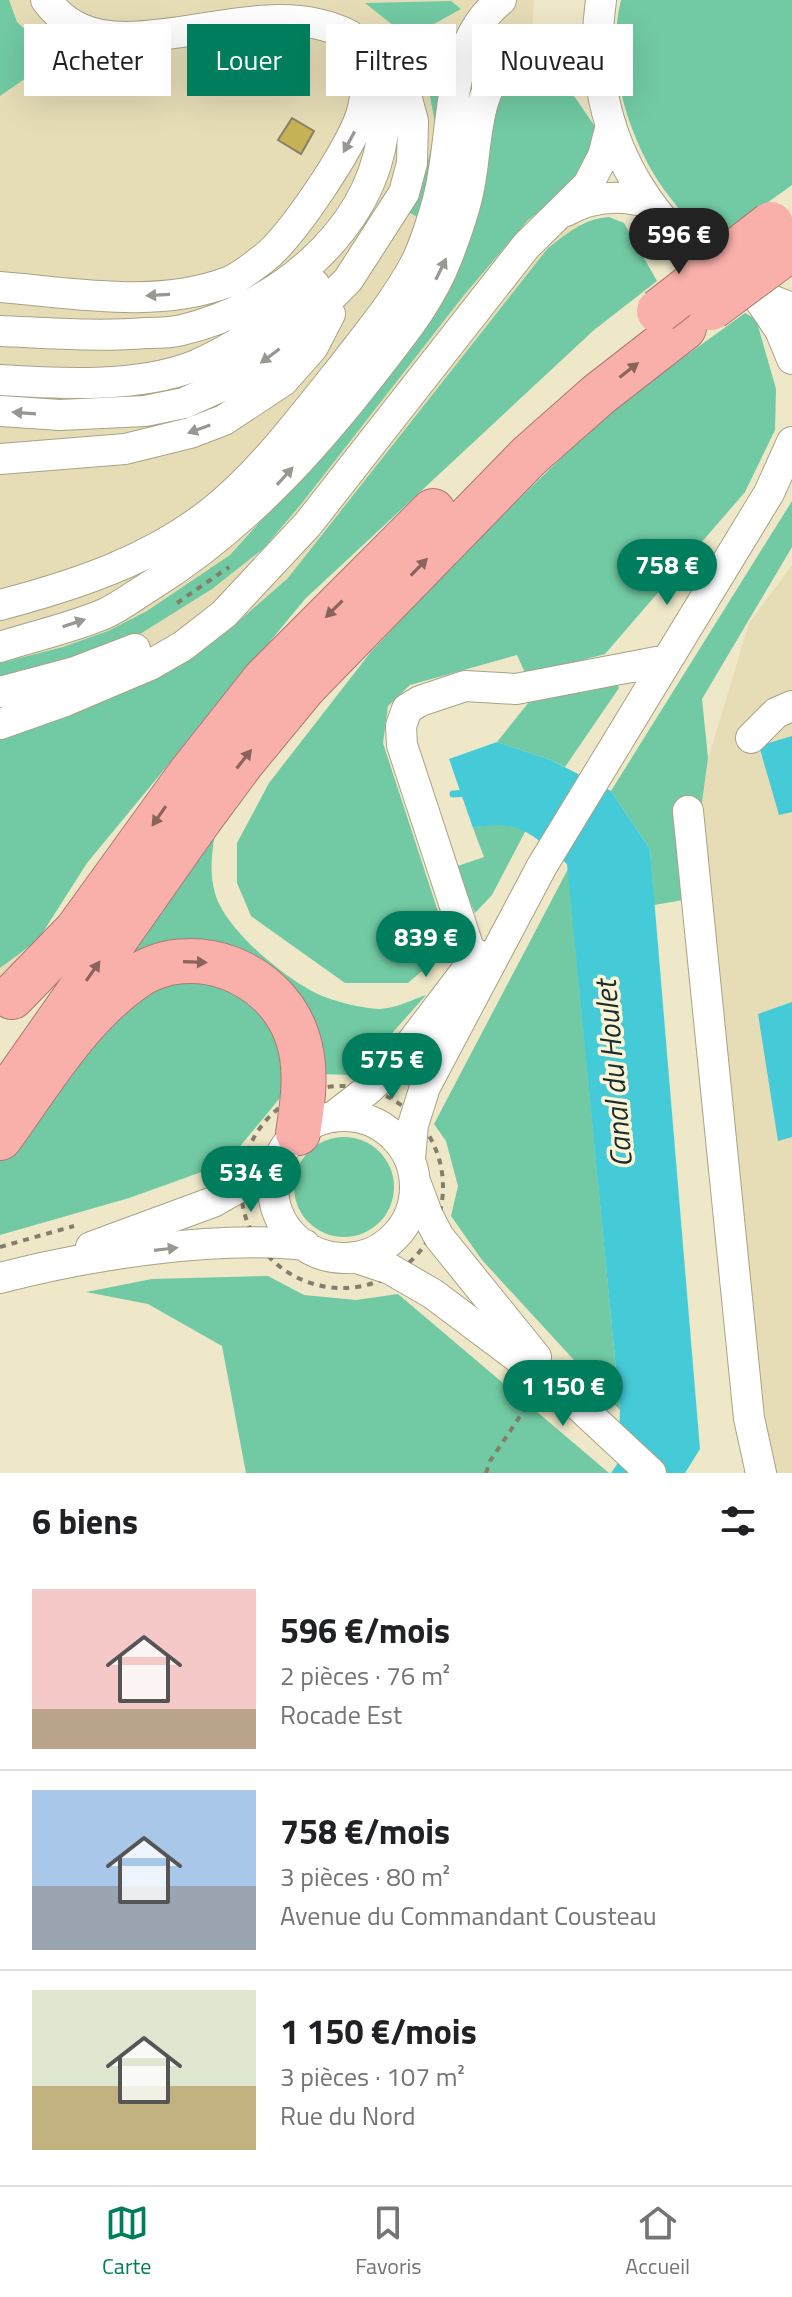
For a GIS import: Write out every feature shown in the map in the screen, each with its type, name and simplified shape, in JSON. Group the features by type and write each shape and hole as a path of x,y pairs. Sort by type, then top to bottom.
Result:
{"highway":[{"path":"0,1104 200,819 256,744 304,687 529,456 598,395 672,320 785,227"},
{"path":"4,1004 77,930 211,746 281,661 536,412 597,358 672,320"},
{"path":"0,1138 76,1035 108,1001 142,974 164,965 188,961 215,963 243,973 273,995 289,1016 303,1063 303,1136"}],"street":[{"path":"46,0 56,13 77,28 121,37 151,35 244,9 276,5 308,10 337,24"},
{"path":"308,10 345,0"},
{"path":"0,605 107,573 160,545 214,510 281,443 381,317 415,265 438,201 457,84 470,38 488,10 501,0"},
{"path":"596,2 597,24"},
{"path":"0,287 121,297 188,294 230,282 270,254 294,224 350,144 366,96"},
{"path":"0,380 81,383 146,378 191,367 232,347 288,313 338,249 358,206 376,164 382,137 382,96"},
{"path":"0,459 125,449 190,433 224,420 283,381 313,347 348,280 404,193 412,163 413,121 406,96"},
{"path":"0,647 105,614 190,561 259,504 340,415 420,313 446,260 470,186 479,118 486,96"},
{"path":"604,96 627,166 649,203 671,230 696,255 724,276 792,308"},
{"path":"0,724 121,678 183,646 211,626 262,576 317,512 517,257 588,185 599,167 611,125"},
{"path":"562,213 586,201 609,197 626,197 649,203"},
{"path":"0,331 127,335 180,331 235,313 278,289 303,268 338,234 358,206"},
{"path":"0,411 60,415 145,411 184,403 224,385 272,356 348,280"},
{"path":"755,293 780,330 792,359"},
{"path":"769,493 792,442"},
{"path":"354,1257 376,1250 400,1231 413,1204 413,1125 425,1087 542,866 769,493 792,464"},
{"path":"0,692 75,672 122,655 214,606 262,576"},
{"path":"473,961 402,745 401,726 407,709 420,701 465,686 516,689 667,660"},
{"path":"751,738 776,713 792,706"},
{"path":"688,811 749,1418 761,1473"},
{"path":"0,1278 34,1269 213,1202 252,1180 303,1136 369,1089 396,1063 542,866"},
{"path":"565,1393 439,1237 397,1139 379,1125 357,1117 303,1136 274,1180 278,1210 289,1230 305,1245 325,1255 354,1257 390,1269 423,1287 565,1393 651,1473"},
{"path":"34,1269 169,1248 269,1242 305,1245"}],"path":[{"path":"262,1249 285,1271 321,1286 353,1288 390,1276"},
{"path":"486,1473 490,1461 531,1400 565,1393"}],"shaded area":[{"path":"0,0 534,0 533,24 472,24 472,96 529,96 597,269 281,618 40,905 0,1005"},
{"path":"792,565 792,1473 747,1473 689,899 708,759 749,623"}],"green space":[{"path":"0,0 9,0 17,22 24,29 24,79 0,96"},
{"path":"621,0 792,0 792,185 708,245 658,181 633,131 622,96 633,96 633,24 617,22"},
{"path":"451,1 461,9 434,24 391,24 365,3"},
{"path":"430,96 449,96 425,221 403,209 427,165 436,128"},
{"path":"498,96 574,96 594,125 596,145 578,181 528,220 464,295 264,548 212,589 140,634 89,657 0,681 0,663 63,647 108,631 147,611 230,555 323,452"},
{"path":"609,217 624,223 657,281 594,330 305,599 87,863 38,940 0,968 0,736 166,672 239,621 288,578 548,248 584,224"},
{"path":"745,313 756,319 776,389 775,430 745,492 605,654 526,675 517,655 410,685 388,706 383,743 445,933 436,959 408,983 345,983 251,916 237,883 237,843 269,783 370,653 468,548 612,409"},
{"path":"792,501 792,547 702,699 708,758 689,899 654,905 650,849 611,791"},
{"path":"615,678 619,688 565,767 497,742 533,697"},
{"path":"497,823 526,830 492,895 475,913 455,867 484,857 473,828"},
{"path":"215,832 212,878 221,907 231,923 277,968 311,990 358,1006 384,1009 426,995 355,1075 314,1074 291,992 116,971"},
{"path":"568,869 620,1410 482,1260 451,1216 458,1186 446,1141 434,1124"},
{"path":"217,975 269,1012 289,1087 237,1150 207,1170 129,1198 0,1235 0,1153 136,990"},
{"path":"344,1137 372,1145 386,1159 394,1187 386,1215 372,1229 344,1237 316,1229 302,1215 294,1187 302,1159 316,1145"},
{"path":"268,1276 304,1295 356,1300 398,1294 609,1473 246,1473 222,1346 148,1304 86,1292 152,1279"}],"water":[{"path":"792,736 792,812 779,815 759,746"},
{"path":"497,742 551,760 611,791 650,849 700,1449 685,1473 611,1473 618,1463 620,1410 567,864 535,838 515,828 503,825 473,828 449,759"},
{"path":"792,1002 792,1137 778,1141 758,1014"}],"building":[{"path":"292,118 314,131 301,154 278,140"}],"waterway":[{"name":"Canal du Houlet","path":"453,794 468,793"}]}
